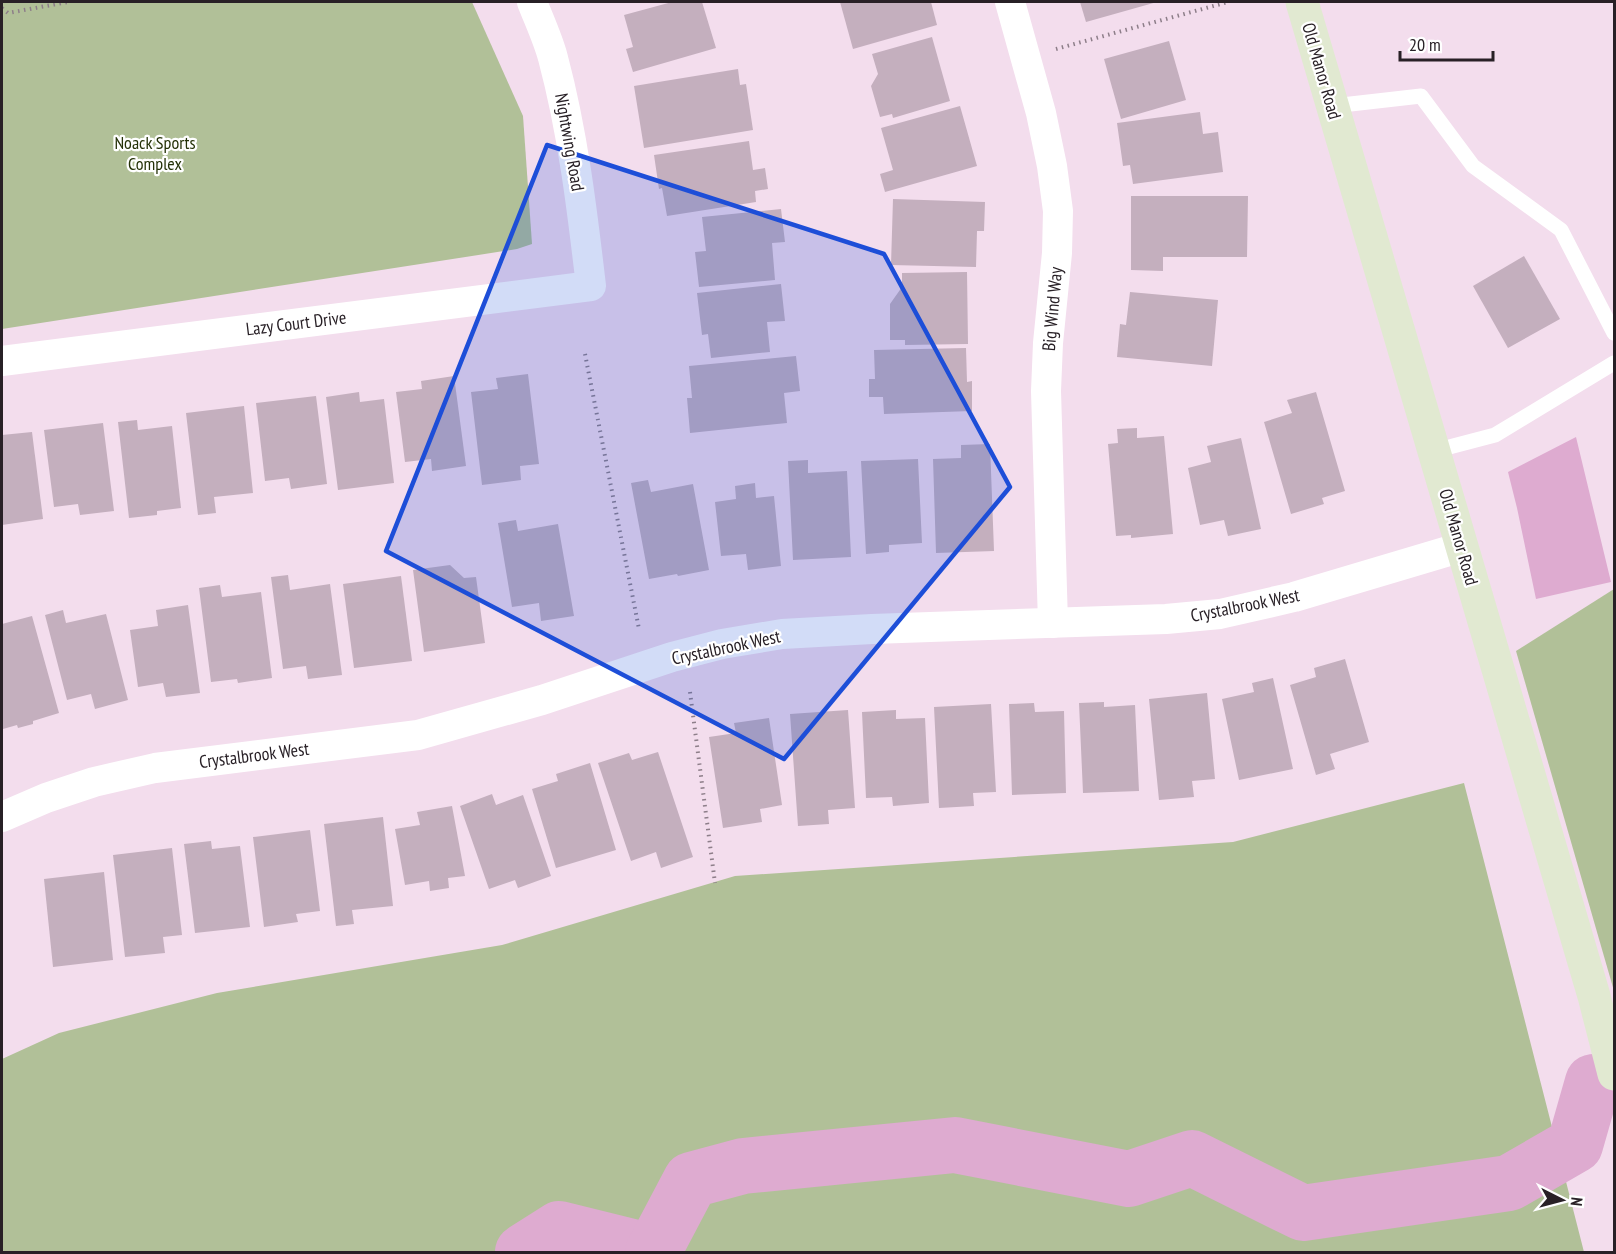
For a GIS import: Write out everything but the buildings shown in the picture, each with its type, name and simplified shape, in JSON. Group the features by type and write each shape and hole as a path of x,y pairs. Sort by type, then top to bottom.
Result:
{"street":[{"name":"Nightwing Road","path":"532,2 553,55 568,121 591,286"},
{"name":"Big Wind Way","path":"1010,2 1041,112 1058,211 1046,392 1053,623"},
{"name":"Old Manor Road","path":"1302,2 1594,996 1614,1074"},
{"name":"Lazy Court Drive","path":"2,361 591,286"},
{"name":"Crystalbrook West","path":"2,817 46,798 94,782 155,768 418,735 542,700 672,657 722,644 782,634 1166,619 1220,614 1294,597 1462,547"}],"lane":[{"path":"1333,106 1421,96 1473,166 1561,230 1614,333"},
{"path":"1434,451 1495,435 1614,363"}],"path":[{"path":"2,8 8,12 68,2"},
{"path":"1056,49 1228,2"},
{"path":"585,354 639,628"},
{"path":"690,692 715,883"}],"highlighted area":[{"path":"547,145 884,254 1010,487 784,759 386,551"}],"green space":[{"name":"Noack Sports Complex","path":"2,2 472,2 523,116 532,244 517,249 2,329"},
{"path":"1614,589 1614,991 1516,651"},
{"path":"1464,783 1584,1252 2,1252 2,1059 59,1033 217,993 502,945 735,876 1233,842"}],"shaded area":[{"path":"1576,437 1611,582 1536,599 1508,472"}],"waterway":[{"path":"653,1252 691,1180 743,1166 955,1145 1129,1179 1192,1158 1303,1213 1509,1183 1575,1145 1593,1082"},
{"path":"523,1252 559,1229 652,1252"}]}
